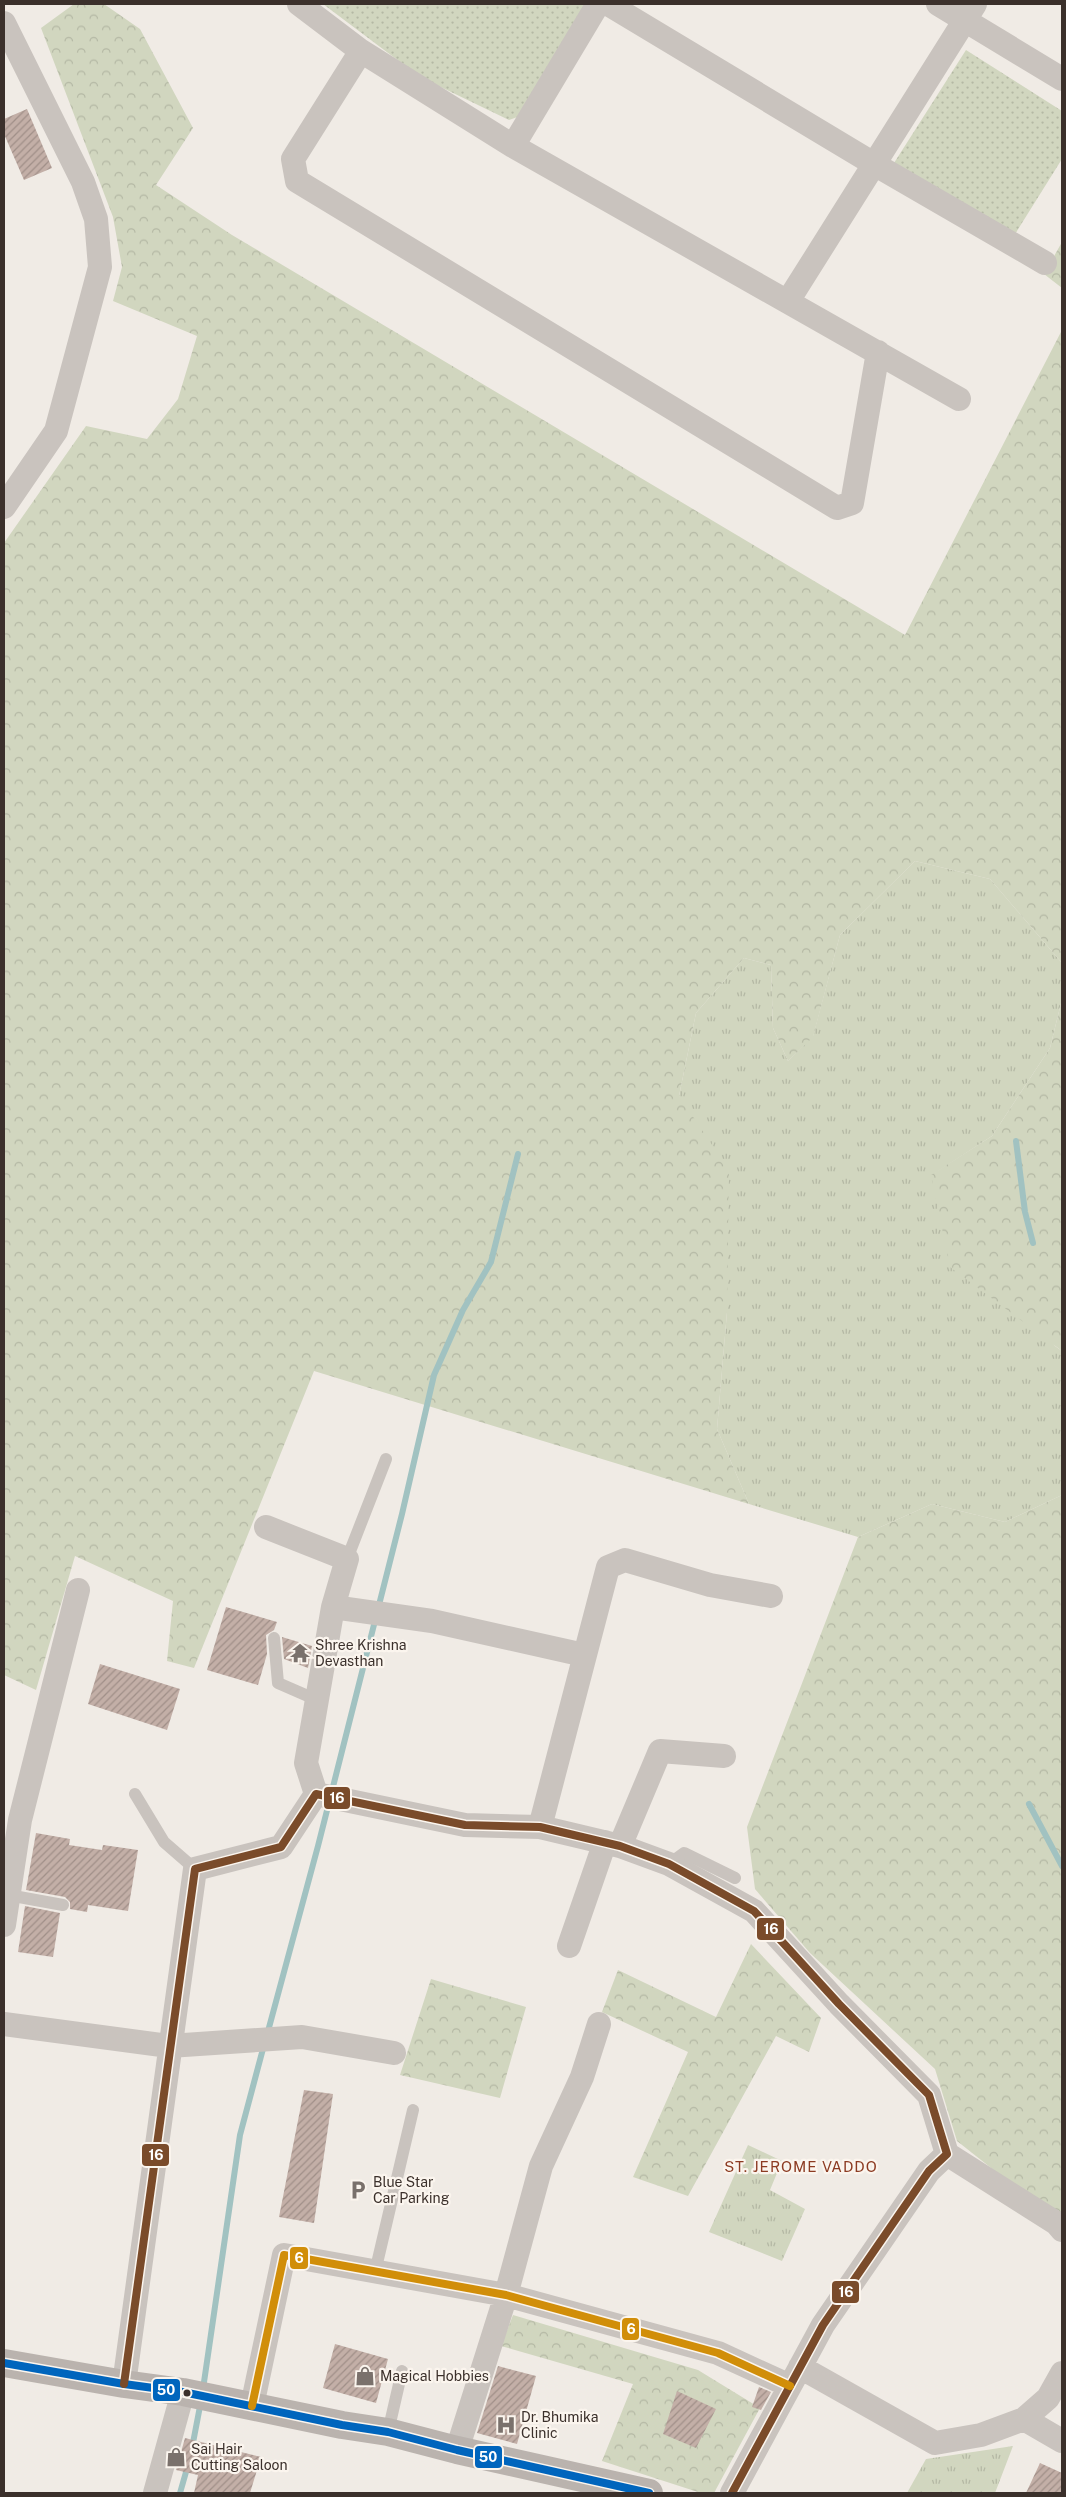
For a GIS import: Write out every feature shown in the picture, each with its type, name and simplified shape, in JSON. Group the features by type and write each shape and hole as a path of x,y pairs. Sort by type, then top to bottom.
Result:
{"main road":[{"path":"4,2363 124,2384 183,2392 342,2425 388,2432 457,2450 640,2492"}],"street":[{"path":"299,4 361,51 513,146 959,399"},
{"path":"513,146 598,4"},
{"path":"608,4 874,164 1045,263"},
{"path":"938,4 970,12 1062,79"},
{"path":"788,301 970,12"},
{"path":"4,23 83,182 96,219 100,266 56,430 4,507"},
{"path":"361,51 293,159 297,181 837,508 852,504 878,352"},
{"path":"266,1527 347,1559 333,1607 306,1763 316,1794"},
{"path":"540,1827 608,1567 625,1560 710,1585 771,1596"},
{"path":"4,1925 8,1896 12,1818 78,1590"},
{"path":"333,1607 432,1621 584,1655"},
{"path":"569,1946 613,1844 660,1751 724,1756"},
{"path":"316,1794 465,1825 540,1827 613,1844 669,1864 754,1910 839,2004 929,2095 947,2154 1056,2223 1062,2230"},
{"path":"124,2384 169,2046 195,1869 281,1847 316,1794"},
{"path":"4,2024 169,2046 302,2037 394,2053"},
{"path":"457,2450 506,2295 541,2166 582,2077 599,2024"},
{"path":"732,2493 823,2325 929,2171 947,2154"},
{"path":"252,2406 284,2256 506,2295 718,2353 795,2376 935,2442 981,2435 1024,2419 1048,2398 1062,2373"},
{"path":"154,2493 183,2392"},
{"path":"1024,2419 1062,2441"}],"lane":[{"path":"347,1559 386,1459"},
{"path":"274,1638 278,1683 317,1700"},
{"path":"134,1794 164,1842 195,1869"},
{"path":"669,1864 684,1853 735,1878"},
{"path":"8,1896 63,1905"},
{"path":"375,2272 413,2110"},
{"path":"388,2432 402,2371"}],"green space":[{"path":"74,4 104,4 140,29 193,128 156,185 232,235 905,635 1062,330 1062,963 990,879 915,861 840,935 813,1037 788,1061 773,1028 771,965 744,958 696,1013 679,1096 729,1170 727,1312 717,1429 749,1504 314,1371 194,1668 167,1661 173,1601 75,1556 36,1690 4,1675 4,543 86,426 147,439 178,399 197,336 113,301 122,267 113,217 41,28"},
{"path":"323,4 588,4 523,115 509,120 420,77"},
{"path":"966,50 1062,111 1062,159 1012,239 894,163"},
{"path":"1062,242 1062,288 1044,274"},
{"path":"915,861 990,879 1062,963 1062,999 1050,1048 992,1136 932,1175 1055,1346 1062,1351 1062,1495 1005,1522 932,1504 858,1537 749,1504 717,1429 727,1312 679,1096 696,1013 744,958 771,965 773,1028 788,1061 813,1036 840,935"},
{"path":"1062,999 1062,1351 950,1267 931,1175 992,1136 1050,1048"},
{"path":"1062,1495 1062,2217 1024,2194 957,2141 935,2069 810,1953 755,1889 747,1827 858,1537 932,1504 1005,1522"},
{"path":"751,1944 821,2018 809,2052 776,2036 688,2196 633,2177 688,2052 602,2012 618,1970 716,2017"},
{"path":"431,1979 526,2007 500,2098 400,2075"},
{"path":"748,2145 782,2161 770,2190 805,2209 782,2261 709,2232"},
{"path":"513,2315 698,2370 760,2408 714,2493 701,2493 602,2461 633,2384 501,2346"},
{"path":"1013,2446 995,2493 907,2493 926,2459"}],"building":[{"path":"27,109 52,168 24,180 4,134 4,119"},
{"path":"226,1607 277,1622 274,1630 266,1635 267,1654 258,1685 207,1670"},
{"name":"Shree Krishna Devasthan","path":"282,1637 312,1646 308,1668 284,1659"},
{"path":"100,1664 180,1689 167,1730 88,1704"},
{"path":"36,1833 70,1839 69,1845 102,1850 103,1845 138,1850 128,1911 88,1905 87,1912 70,1909 70,1902 65,1897 26,1890"},
{"path":"25,1906 60,1913 53,1957 18,1952"},
{"path":"304,2090 333,2094 314,2223 279,2217"},
{"path":"335,2344 388,2359 376,2403 323,2388"},
{"path":"498,2366 536,2376 517,2444 477,2433"},
{"path":"759,2387 771,2392 761,2410 752,2407"},
{"path":"677,2391 716,2409 696,2448 663,2434"},
{"path":"185,2438 261,2457 250,2493 194,2493 198,2475 176,2470"},
{"path":"1040,2463 1062,2473 1062,2493 1026,2493"}],"waterway":[{"path":"1016,1141 1025,1212 1033,1243"},
{"path":"267,2035 318,1846 402,1514 434,1375 463,1310 491,1262 518,1154"},
{"path":"1029,1804 1062,1866"},
{"path":"203,2389 240,2135 264,2045"},
{"path":"192,2448 201,2401"},
{"path":"180,2493 188,2465"}],"transit line":[{"name":"16","path":"124,2384 195,1869 281,1847 316,1794 465,1825 540,1827 620,1846 669,1864 754,1911 839,2004 929,2095 947,2154 929,2171 823,2325 732,2493"},
{"name":"6","path":"252,2406 284,2255 506,2295 718,2353 790,2386"},
{"name":"50","path":"4,2363 124,2384 183,2392 342,2425 388,2432 457,2450 649,2493"}],"place":[{"name":"Shree Krishna Devasthan","path":"300,1653"},
{"name":"Blue Star Car Parking","path":"358,2190"},
{"name":"Magical Hobbies","path":"365,2376"},
{"name":"Dr. Bhumika Clinic","path":"506,2425"},
{"name":"Sai Hair Cutting Saloon","path":"176,2457"}],"district":[{"name":"ST. JEROME VADDO","path":"801,2166"}]}
